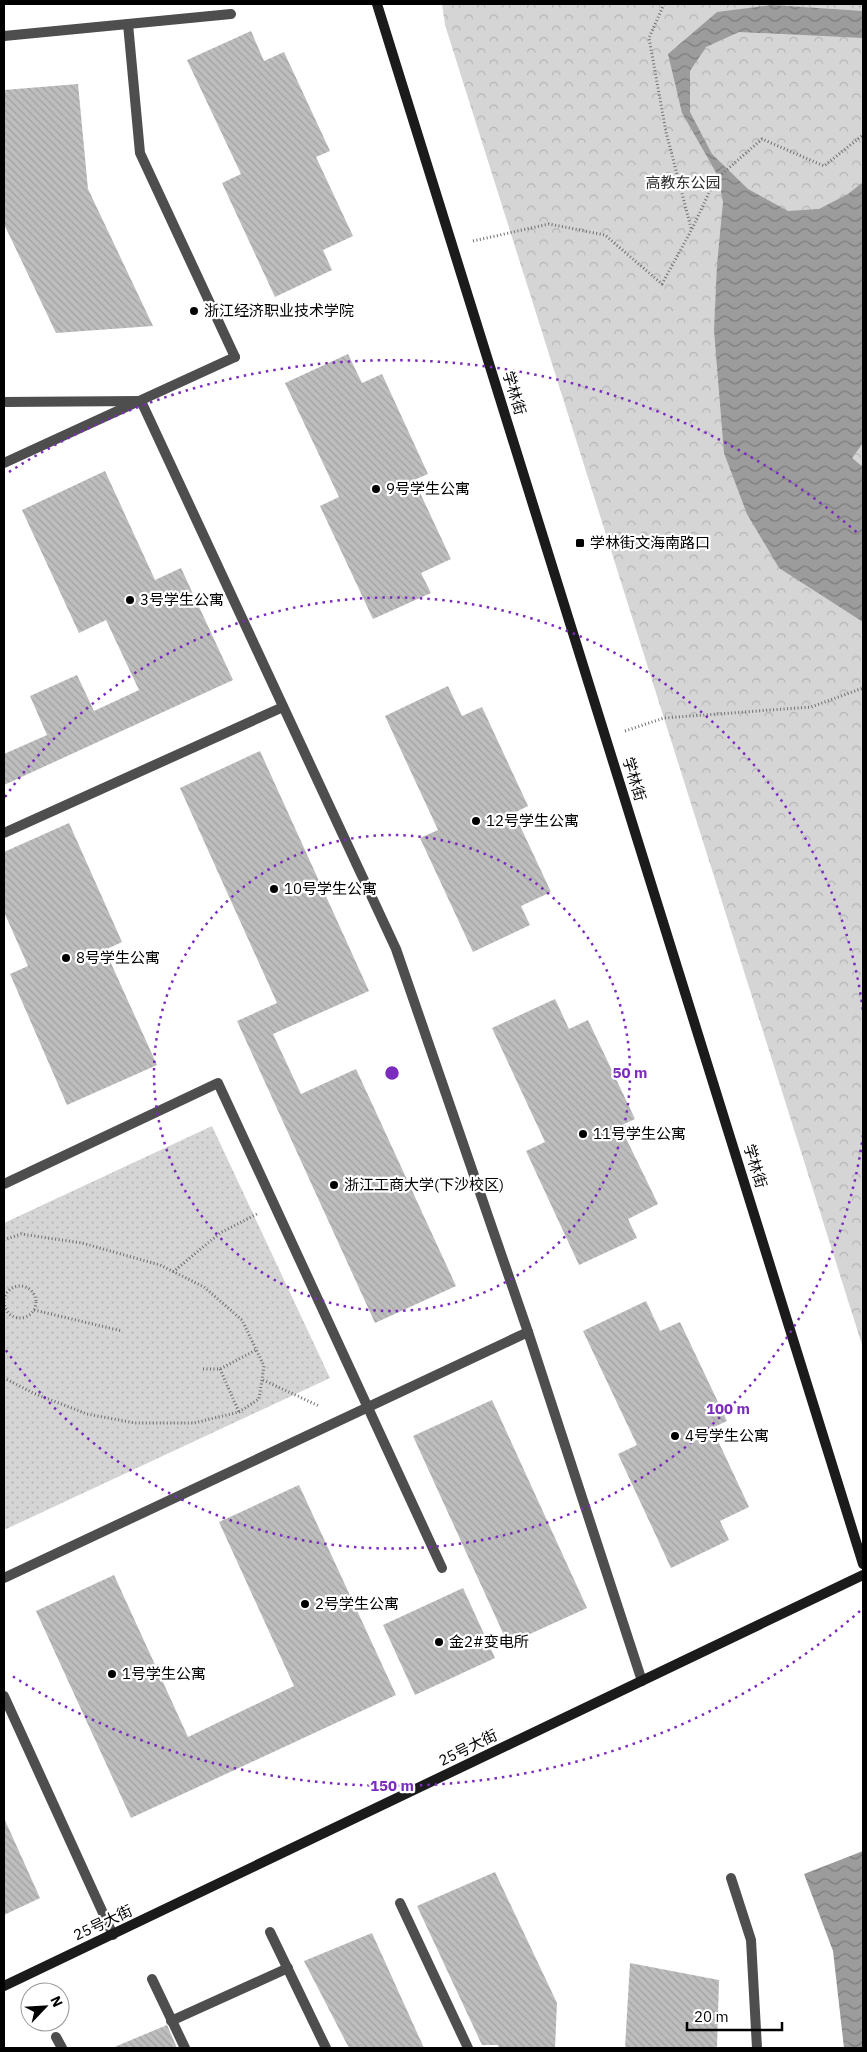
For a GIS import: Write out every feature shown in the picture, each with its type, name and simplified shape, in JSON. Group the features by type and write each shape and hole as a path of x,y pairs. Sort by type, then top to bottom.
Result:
{"main road":[{"name":"学林街","path":"377,4 863,1564"},
{"name":"25号大街","path":"4,1986 863,1575"}],"street":[{"path":"4,36 231,14"},
{"path":"4,463 235,357 140,153 128,24"},
{"path":"4,402 141,401"},
{"path":"141,401 396,949 528,1332 642,1681"},
{"path":"4,833 283,707"},
{"path":"4,1184 218,1083 442,1568"},
{"path":"4,1578 528,1332"},
{"path":"4,1696 113,1935"},
{"path":"731,1878 751,1940 757,2048"},
{"path":"400,1903 468,2048"},
{"path":"270,1932 326,2048"},
{"path":"172,2021 288,1968"},
{"path":"152,1979 185,2048"},
{"path":"56,2037 62,2048"}],"path":[{"path":"664,4 649,38 666,132 692,229"},
{"path":"452,246 549,224 605,235 662,284 692,229 715,180 762,139 824,166 863,135"},
{"path":"606,738 664,718 811,707 863,688"},
{"path":"173,1272 220,1233 275,1205"},
{"path":"4,1240 21,1234 82,1243 160,1265 204,1286 242,1320 264,1366 259,1398 239,1412 194,1423 135,1423 87,1414 33,1393 4,1378"},
{"path":"16,1286 26,1288 34,1295 36,1300 34,1310 26,1317 20,1318 11,1315 7,1311 4,1302 6,1292 16,1286"},
{"path":"34,1310 122,1331"},
{"path":"203,1369 220,1369 256,1350"},
{"path":"220,1369 239,1412"},
{"path":"263,1380 345,1417"}],"green space":[{"name":"高教东公园","path":"442,4 863,4 863,1348 445,25"},
{"path":"212,1126 330,1378 4,1530 4,1223"}],"water":[{"path":"772,5 863,11 863,38 739,32 706,47 690,71 690,112 712,154 748,189 788,211 819,209 848,194 863,182 863,443 852,458 863,467 863,622 779,568 747,514 724,453 714,330 717,265 723,202 718,176 682,113 668,54 717,12"},
{"path":"863,1851 863,2048 844,2048 833,1951 804,1874"}],"building":[{"path":"251,31 264,61 284,52 330,151 316,157 353,236 323,250 332,270 275,297 222,183 241,174 187,60"},
{"path":"78,84 88,189 153,326 56,333 4,224 4,90"},
{"name":"9号学生公寓","path":"348,354 362,383 382,374 428,474 414,480 451,559 421,573 431,593 373,619 320,506 339,497 285,383"},
{"name":"3号学生公寓","path":"105,471 155,580 181,568 233,680 4,785 4,754 47,735 30,696 77,675 94,711 139,690 106,620 79,633 22,510"},
{"name":"12号学生公寓","path":"448,686 462,716 482,707 528,806 514,813 551,892 521,906 530,925 473,952 420,838 438,830 385,716"},
{"path":"260,751 369,991 273,1034 301,1094 356,1069 456,1286 375,1323 237,1021 277,1003 180,788"},
{"name":"8号学生公寓","path":"69,823 122,942 105,950 157,1065 67,1105 10,974 28,966 4,912 4,852"},
{"name":"11号学生公寓","path":"555,999 569,1029 588,1020 635,1119 620,1126 658,1204 628,1219 637,1238 579,1265 526,1151 545,1142 492,1028"},
{"name":"4号学生公寓","path":"646,1301 660,1331 680,1322 727,1421 712,1428 749,1507 720,1521 729,1540 671,1568 618,1454 637,1445 583,1331"},
{"path":"492,1400 587,1608 508,1644 413,1436"},
{"path":"299,1485 396,1695 131,1818 36,1611 114,1575 188,1737 294,1686 219,1522"},
{"name":"金2#变电所","path":"463,1588 495,1658 415,1695 383,1625"},
{"path":"4,1818 40,1898 4,1915"},
{"path":"495,1872 557,2003 555,2048 499,2048 498,2045 482,2045 417,1906"},
{"path":"372,1933 424,2048 349,2048 304,1961"},
{"path":"630,1963 719,1980 717,2048 625,2048"},
{"path":"167,2025 177,2048 112,2048"}],"place":[{"name":"浙江经济职业技术学院","path":"194,311"},
{"name":"9号学生公寓","path":"376,489"},
{"name":"学林街文海南路口","path":"580,543"},
{"name":"3号学生公寓","path":"130,600"},
{"name":"12号学生公寓","path":"476,821"},
{"name":"10号学生公寓","path":"274,889"},
{"name":"8号学生公寓","path":"66,958"},
{"name":"11号学生公寓","path":"583,1134"},
{"name":"浙江工商大学(下沙校区)","path":"334,1185"},
{"name":"4号学生公寓","path":"675,1436"},
{"name":"2号学生公寓","path":"305,1604"},
{"name":"金2#变电所","path":"439,1642"},
{"name":"1号学生公寓","path":"112,1674"}]}
